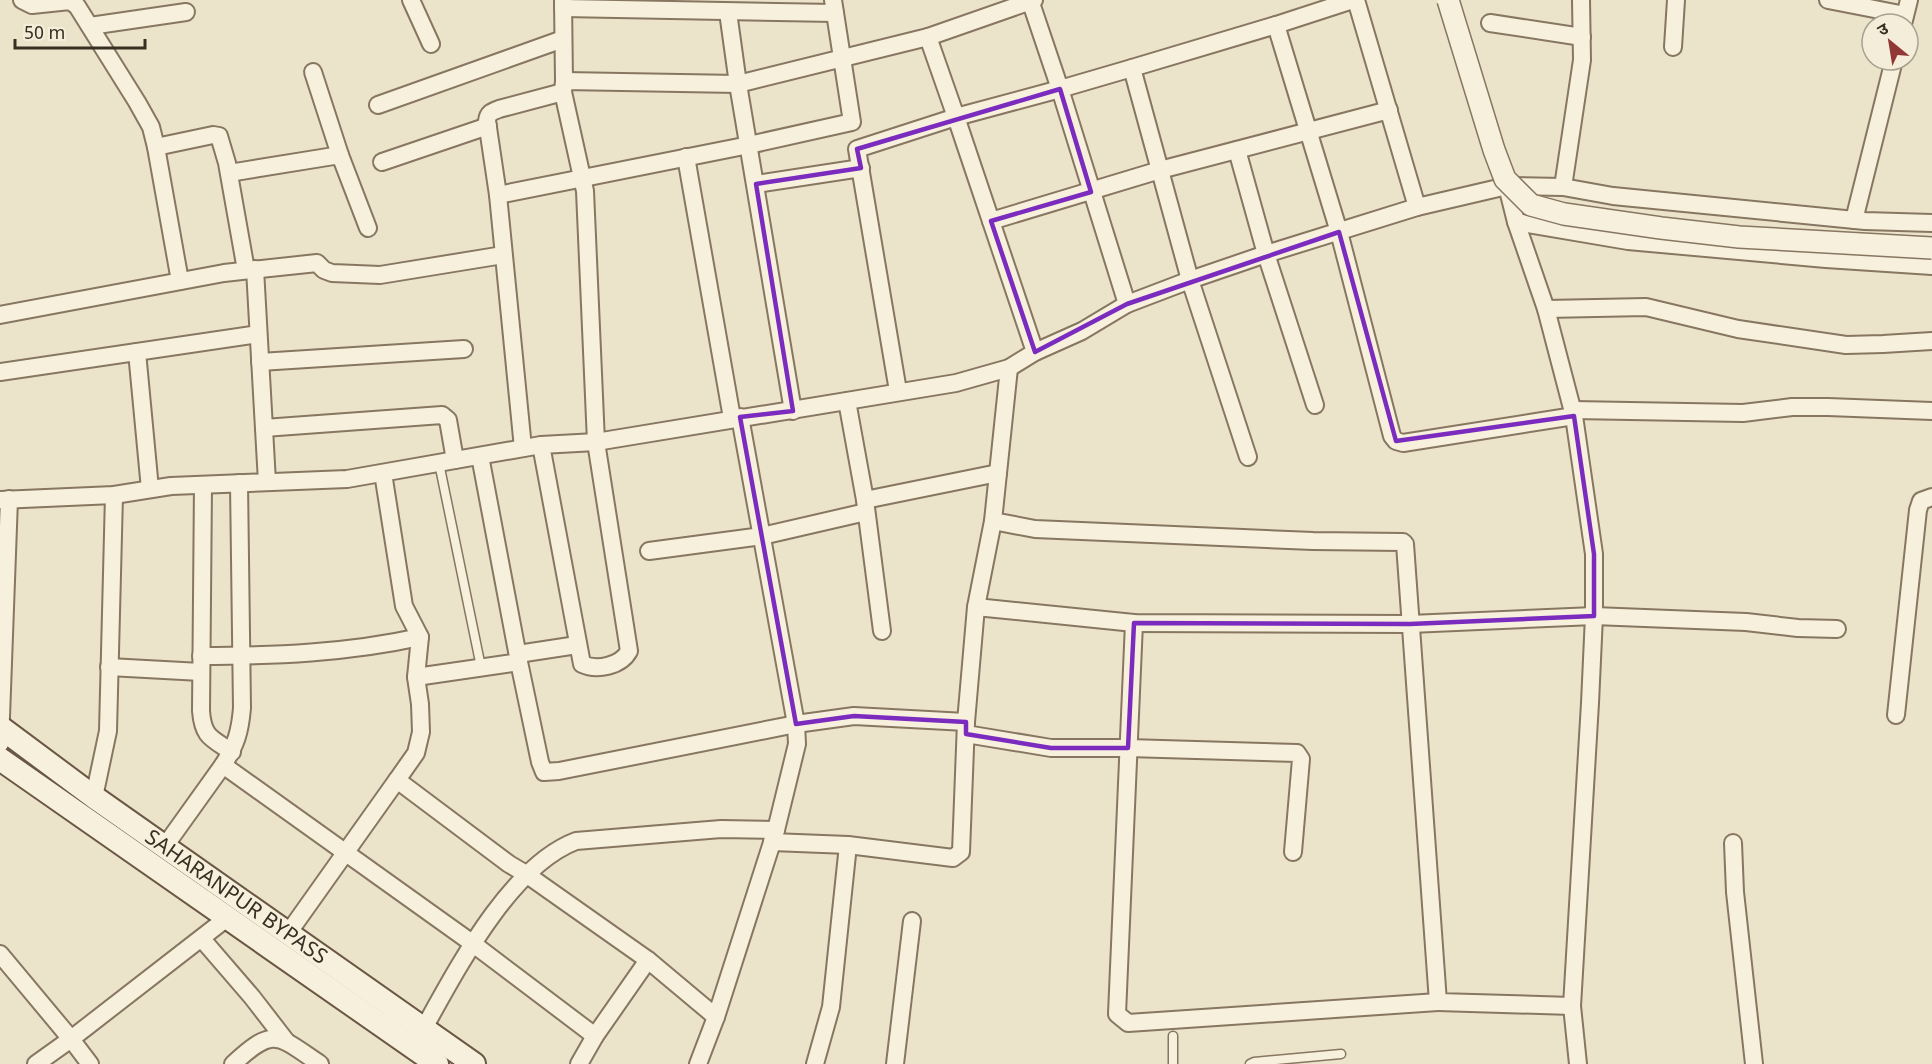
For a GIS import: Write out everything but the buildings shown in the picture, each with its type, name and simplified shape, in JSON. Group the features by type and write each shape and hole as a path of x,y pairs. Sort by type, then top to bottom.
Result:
{"main road":[{"name":"SAHARANPUR BYPASS","path":"0,727 94,797 474,1064"},
{"path":"0,759 437,1064"}],"street":[{"path":"22,0 32,5 70,1 77,6 151,127 180,281"},
{"path":"411,0 431,44"},
{"path":"857,149 956,117 1132,68 1354,0 1418,207"},
{"path":"1448,0 1505,179 1531,205 1564,214 1716,235 1932,248"},
{"path":"1563,187 1582,60 1581,0"},
{"path":"1673,47 1676,0"},
{"path":"1829,0 1899,12"},
{"path":"523,448 488,115 564,87 738,84 928,37 1031,1 1127,304"},
{"path":"541,445 582,664 586,666 614,665 622,661 629,651 596,442 583,178 564,87 563,4 728,12 834,6 898,391"},
{"path":"90,26 186,12"},
{"path":"728,12 793,411"},
{"path":"1490,23 1582,37"},
{"path":"1276,25 1339,232 1392,436 1396,441 1403,443 1574,413 1743,413 1792,407 1932,411"},
{"path":"928,37 1035,352"},
{"path":"378,105 563,39"},
{"path":"1132,68 1190,280 1248,457"},
{"path":"313,72 340,155 368,228"},
{"path":"1854,220 1891,72"},
{"path":"991,221 1160,170 1389,110"},
{"path":"498,195 852,122"},
{"path":"382,162 488,126"},
{"path":"156,147 213,135 219,136 250,269 258,334 267,482"},
{"path":"1237,150 1266,254 1315,405"},
{"path":"229,173 340,155"},
{"path":"686,157 736,418 762,536 796,724 797,744 774,836 716,1017 698,1064"},
{"path":"756,184 861,168"},
{"path":"1508,186 1516,222 1546,309 1574,413 1594,554 1594,616 1572,1006 1578,1064"},
{"path":"0,744 4,500 114,495 150,489 203,485 347,479 541,445 596,442 956,383 1009,368 1035,352 1082,332 1127,304 1190,280 1418,207 1508,186 1563,187 1613,196 1854,220 1932,223"},
{"path":"1516,222 1628,241 1932,266"},
{"path":"0,315 250,269 317,263 324,270 332,273 380,275 503,255"},
{"path":"1546,309 1646,307 1726,327 1846,345 1932,340"},
{"path":"0,372 258,334"},
{"path":"260,362 464,349"},
{"path":"137,352 150,489"},
{"path":"424,1028 472,943 526,874 561,847 576,841 721,830 953,858 961,852 966,728 976,608 993,521 1009,368"},
{"path":"847,401 866,506 882,631"},
{"path":"264,428 442,415 448,420 447,462"},
{"path":"480,456 518,658 544,772 796,724 854,716 966,728 1051,748 1297,753 1301,759 1293,852"},
{"path":"288,932 416,753 421,732 416,678 420,637 404,606 383,473"},
{"path":"650,551 762,536 866,506 998,473"},
{"path":"165,846 227,759 240,732 239,483"},
{"path":"203,485 202,728 227,759 345,853 472,943 595,1036"},
{"path":"94,797 108,731 114,495"},
{"path":"1896,715 1918,510 1921,501 1932,497"},
{"path":"993,521 1046,530 1313,541 1399,541 1405,544 1438,1002"},
{"path":"976,608 1134,623 1410,624 1594,616 1746,622 1798,628 1837,629"},
{"path":"1134,623 1117,1014 1121,1019 1128,1023 1438,1002 1572,1006"},
{"path":"109,667 201,664 241,656 330,652 392,644 420,637"},
{"path":"416,678 481,667 578,645"},
{"path":"398,780 509,864 648,960 716,1017"},
{"path":"1733,843 1735,892 1754,1064"},
{"path":"814,1064 831,1007 848,845"},
{"path":"36,1064 227,918"},
{"path":"895,1064 912,921"},
{"path":"202,939 286,1041 320,1064"},
{"path":"0,954 90,1064"},
{"path":"579,1064 595,1036 648,960"},
{"path":"233,1064 262,1040 274,1038 286,1041"}],"lane":[{"path":"447,462 481,667"},
{"path":"1173,1036 1173,1064"},
{"path":"1250,1064 1341,1054"}],"highlighted area":[{"path":"1060,89 1091,192 991,221 1035,352 1127,304 1339,232 1396,441 1574,416 1594,554 1594,616 1410,624 1134,623 1128,748 1051,748 966,734 966,722 854,716 796,724 740,417 793,411 756,184 861,168 857,149"}]}
